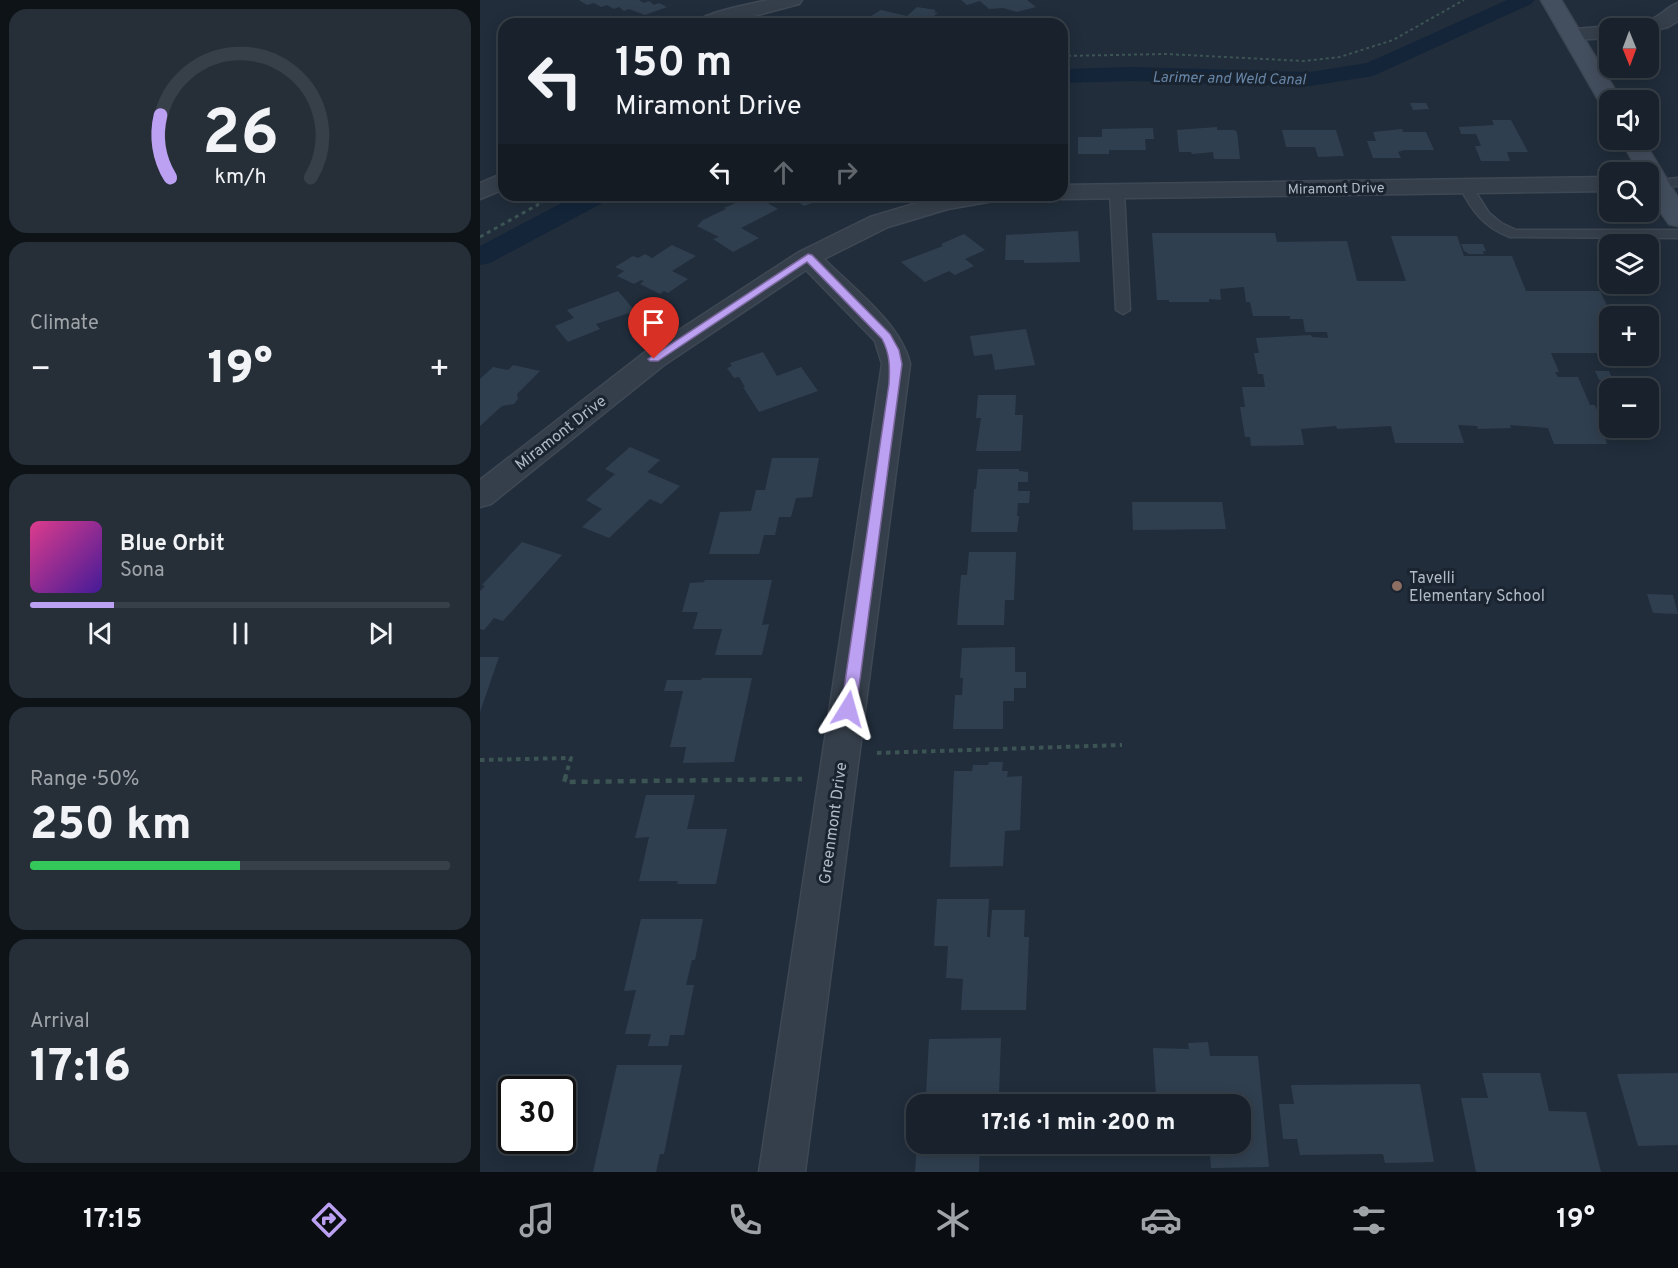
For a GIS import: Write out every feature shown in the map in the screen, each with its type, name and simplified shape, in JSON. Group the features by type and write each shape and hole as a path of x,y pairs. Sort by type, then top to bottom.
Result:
{"main road":[{"path":"1552,2 1604,90"},
{"path":"1639,150 1661,183 1678,219"}],"street":[{"path":"722,18 792,0"},
{"path":"1659,23 1673,16 1678,9"},
{"path":"1571,34 1599,33"},
{"path":"480,192 498,183"},
{"name":"Miramont Drive","path":"1068,192 1599,184"},
{"name":"Miramont Drive","path":"480,496 654,359 808,257 879,222 952,201"},
{"name":"Greenmont Drive","path":"782,1172 896,364 893,350 886,337 808,257"}],"lane":[{"path":"1465,186 1485,219 1500,230 1515,234 1678,234"},
{"path":"1117,191 1123,310"}],"path":[{"path":"1068,56 1166,54 1304,61 1340,57 1392,40 1464,0"},
{"path":"480,237 544,201"},
{"path":"480,760 571,758 564,782 838,779 879,751 1122,745"}],"building":[{"path":"579,0 639,0 644,3 649,1 654,5 659,3 667,7 645,15 629,9 624,11 619,7 614,9 607,5 601,7 594,3 587,5"},
{"path":"961,0 1027,0 1036,7 1017,12 1003,8 989,9 980,1 967,5"},
{"path":"917,7 936,10 934,12 938,13 930,18 868,18 881,10 907,16"},
{"path":"559,16 582,18 557,18"},
{"path":"1410,103 1426,103 1429,109 1413,110"},
{"path":"1492,120 1511,120 1528,152 1507,152 1510,161 1481,161 1475,146 1481,146 1476,134 1461,134 1459,127 1494,125"},
{"path":"1217,127 1217,130 1237,132 1240,159 1214,159 1213,152 1192,154 1191,152 1179,152 1177,130"},
{"path":"1153,128 1154,139 1145,139 1146,150 1109,150 1109,154 1078,154 1078,137 1102,137 1102,129"},
{"path":"1402,129 1403,132 1426,132 1434,150 1404,150 1398,152 1401,158 1373,158 1367,141 1376,141 1373,132"},
{"path":"1282,130 1336,130 1344,156 1318,157 1315,147 1286,147"},
{"path":"740,201 764,201 778,209 741,228 759,238 733,252 713,239 719,237 697,226 703,220 726,209 724,208"},
{"path":"798,201 817,201 804,206"},
{"path":"1078,231 1080,262 1024,263 1024,260 1005,260 1006,235"},
{"path":"1152,233 1275,233 1277,242 1347,241 1357,281 1406,281 1391,236 1457,236 1464,256 1512,256 1526,291 1599,291 1599,294 1601,294 1607,306 1599,306 1599,353 1551,353 1559,372 1555,372 1558,377 1578,377 1590,405 1595,405 1599,414 1599,438 1605,438 1607,444 1554,444 1548,428 1510,425 1511,428 1478,429 1477,426 1458,425 1464,443 1395,443 1391,426 1337,429 1336,426 1301,429 1304,445 1251,446 1250,437 1245,437 1240,407 1245,407 1242,387 1265,387 1263,374 1258,374 1254,353 1259,353 1256,338 1311,335 1328,338 1327,332 1305,332 1303,319 1290,319 1290,316 1253,316 1250,302 1246,302 1244,287 1220,289 1221,300 1209,299 1209,302 1157,300"},
{"path":"964,234 985,250 965,259 974,266 955,275 949,271 925,282 901,262 943,246 941,244"},
{"path":"1461,244 1483,244 1486,251 1483,251 1484,254 1469,254 1464,251"},
{"path":"672,245 696,256 672,271 688,279 668,293 664,291 660,294 640,284 644,281 641,280 634,284 617,276 624,271 615,267 633,256 638,258 645,254 652,258"},
{"path":"618,291 635,311 596,324 600,329 568,342 555,326 574,318 567,310"},
{"path":"1026,329 1035,365 995,370 992,354 974,356 970,336"},
{"path":"763,352 777,376 801,367 818,391 759,412 739,377 734,378 727,368 732,366 730,363"},
{"path":"513,365 540,371 517,394 518,399 514,404 502,406 480,426 480,379 493,367 508,370"},
{"path":"1595,371 1609,371 1612,378 1599,378 1599,380"},
{"path":"978,395 1016,395 1015,415 1023,415 1021,451 976,451 981,418 976,418"},
{"path":"630,447 660,460 647,472 680,486 661,504 650,499 609,538 582,527 602,509 586,500 615,474 605,469"},
{"path":"772,458 819,458 812,497 796,498 791,517 779,517 775,535 764,535 759,554 709,554 720,512 751,511 756,490 765,490"},
{"path":"978,469 1019,469 1019,471 1028,472 1028,482 1018,482 1018,491 1030,491 1029,503 1018,503 1017,532 971,532"},
{"path":"1132,502 1222,502 1226,529 1133,530"},
{"path":"522,542 562,555 503,621 494,618 484,630 480,629 480,591 485,586 482,585"},
{"path":"969,552 1016,552 1014,600 1005,600 1004,625 957,625 961,575 967,575"},
{"path":"705,580 772,580 762,625 769,624 762,655 715,655 722,629 693,629 698,612 682,612 690,583"},
{"path":"1647,594 1673,595 1678,614 1653,613"},
{"path":"1015,647 1015,672 1026,672 1026,688 1014,688 1014,701 1003,701 1003,729 953,729 955,695 962,695 963,678 960,678 962,648"},
{"path":"480,657 499,657 480,712"},
{"path":"702,678 752,678 734,762 683,763 686,747 670,747 683,691 664,691 667,680 701,680"},
{"path":"989,762 1003,762 1002,771 1008,771 1007,777 1022,776 1020,830 1005,831 1003,866 950,867 954,771 972,771 973,765 988,765"},
{"path":"646,795 695,795 687,829 727,829 716,884 639,881 649,837 635,838"},
{"path":"937,899 989,899 987,937 990,937 992,910 1025,910 1024,937 1029,937 1026,1010 961,1010 963,979 946,978 948,946 934,946"},
{"path":"641,919 703,919 695,960 692,960 686,985 694,985 684,1035 670,1035 668,1046 648,1046 651,1034 625,1034 636,990 624,991"},
{"path":"1001,1038 999,1094 926,1094 929,1039"},
{"path":"1208,1042 1210,1056 1258,1056 1269,1167 1211,1168 1210,1154 1251,1154 1251,1094 1156,1094 1153,1048 1189,1049 1188,1043"},
{"path":"617,1065 682,1065 664,1154 660,1154 656,1172 593,1172"},
{"path":"1482,1073 1540,1073 1549,1111 1586,1112 1601,1172 1476,1172 1461,1098 1488,1098"},
{"path":"1678,1073 1678,1145 1638,1146 1617,1074"},
{"path":"1420,1084 1434,1162 1385,1163 1383,1154 1300,1155 1297,1139 1283,1139 1279,1104 1294,1104 1291,1085"},
{"path":"916,1154 980,1154 979,1172 915,1172"}],"waterway":[{"name":"Larimer and Weld Canal","path":"1068,76 1132,74 1310,79 1373,69 1524,0"},
{"name":"Larimer and Weld Canal","path":"480,257 586,201"}],"place":[{"name":"Tavelli Elementary School","path":"1397,586"}],"route":[{"path":"654,359 808,257 886,337 893,350 896,364 895,384 848,709"}]}
